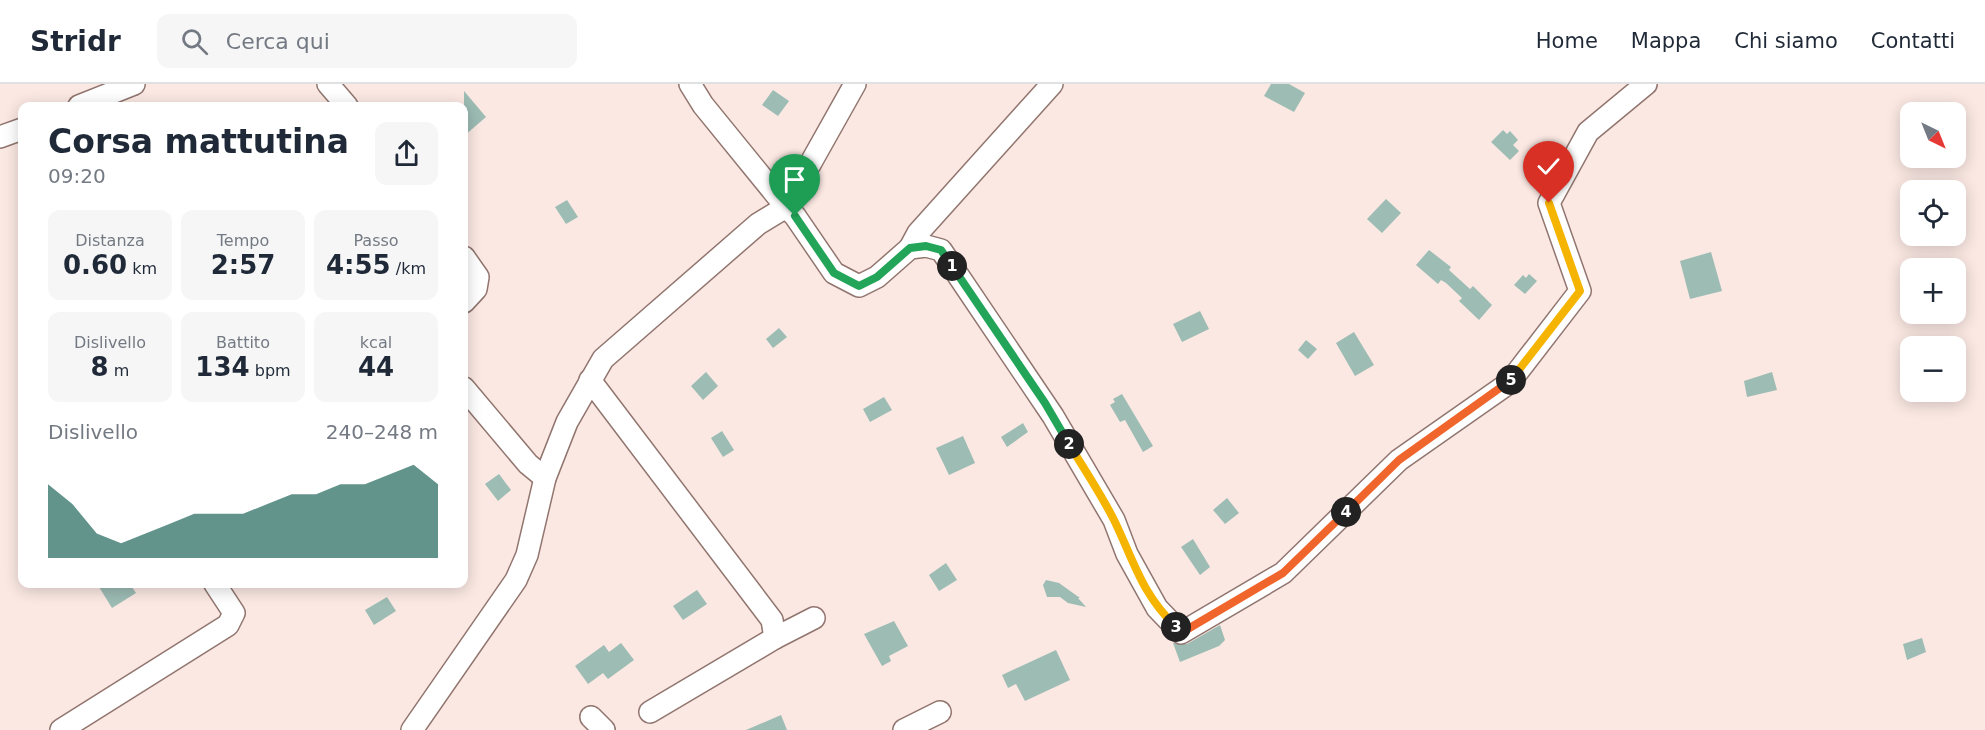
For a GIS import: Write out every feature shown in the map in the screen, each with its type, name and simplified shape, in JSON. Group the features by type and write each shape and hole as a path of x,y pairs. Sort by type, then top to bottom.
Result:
{"street":[{"path":"89,102 134,84"},
{"path":"328,84 344,102"},
{"path":"690,84 703,105 786,207 834,273 859,286 877,277 910,248 918,233 1052,84"},
{"path":"412,730 516,580 527,555 545,478 567,422 603,358 758,224 786,207 855,84"},
{"path":"910,248 926,246 941,250 1049,409 1114,520 1127,554 1157,608 1181,633 1283,573 1399,460 1509,383 1580,291 1549,203 1588,132 1646,84"},
{"path":"0,137 18,130"},
{"path":"468,263 478,278 476,289 468,298"},
{"path":"590,380 772,620 775,638"},
{"path":"468,393 528,464 545,478"},
{"path":"61,730 228,625 234,614 218,588"},
{"path":"650,712 775,638 814,618"},
{"path":"903,730 940,712"}],"building":[{"path":"1271,84 1289,84 1305,93 1294,112 1264,96"},
{"path":"773,90 789,101 778,116 762,105"},
{"path":"464,91 486,117 468,133 468,102 464,102"},
{"path":"1503,130 1507,134 1510,131 1518,140 1513,145 1519,151 1510,160 1491,142"},
{"path":"1386,199 1401,213 1382,233 1367,219"},
{"path":"567,200 578,217 566,224 555,207"},
{"path":"1429,250 1451,267 1449,270 1470,289 1473,286 1492,305 1479,320 1459,301 1462,298 1446,283 1441,280 1438,284 1416,265"},
{"path":"1711,252 1722,291 1690,299 1680,261"},
{"path":"1529,274 1537,281 1525,294 1514,285 1523,275 1526,278"},
{"path":"1200,311 1209,329 1182,342 1173,324"},
{"path":"779,328 787,337 773,348 766,339"},
{"path":"1354,332 1374,365 1355,376 1336,343"},
{"path":"1306,340 1317,349 1308,359 1298,350"},
{"path":"706,372 718,386 703,400 691,386"},
{"path":"1772,372 1777,390 1747,397 1744,381"},
{"path":"1122,394 1153,446 1143,452 1125,420 1120,422 1110,405 1115,402 1113,399"},
{"path":"884,397 892,410 870,422 863,409"},
{"path":"1023,423 1028,432 1007,447 1001,437"},
{"path":"722,431 734,450 723,457 711,438"},
{"path":"963,436 975,463 949,475 936,448"},
{"path":"499,474 511,490 498,501 485,484"},
{"path":"1227,498 1239,513 1225,524 1213,510"},
{"path":"1193,539 1210,567 1200,575 1181,547"},
{"path":"946,563 957,580 939,591 929,575"},
{"path":"1046,580 1059,583 1080,598 1078,598 1086,607 1068,603 1060,597 1047,597 1043,585"},
{"path":"100,588 133,588 136,593 112,608"},
{"path":"697,590 707,604 683,620 673,606"},
{"path":"387,597 396,611 374,625 365,610"},
{"path":"894,621 908,646 889,656 891,661 882,666 864,634"},
{"path":"1220,625 1225,640 1219,646 1180,662 1173,643 1187,644"},
{"path":"1922,638 1926,652 1907,660 1903,644"},
{"path":"621,643 634,660 608,679 603,673 588,684 575,666 604,645 609,652"},
{"path":"1056,650 1070,680 1025,701 1016,684 1008,688 1002,675"},
{"path":"781,715 787,730 746,730"}],"route":[{"path":"795,216 834,273 859,286 877,277 910,248 926,246 941,250 1053,416 1114,520 1127,554 1157,608 1181,633 1283,573 1399,460 1509,383 1580,291 1549,203"}]}
